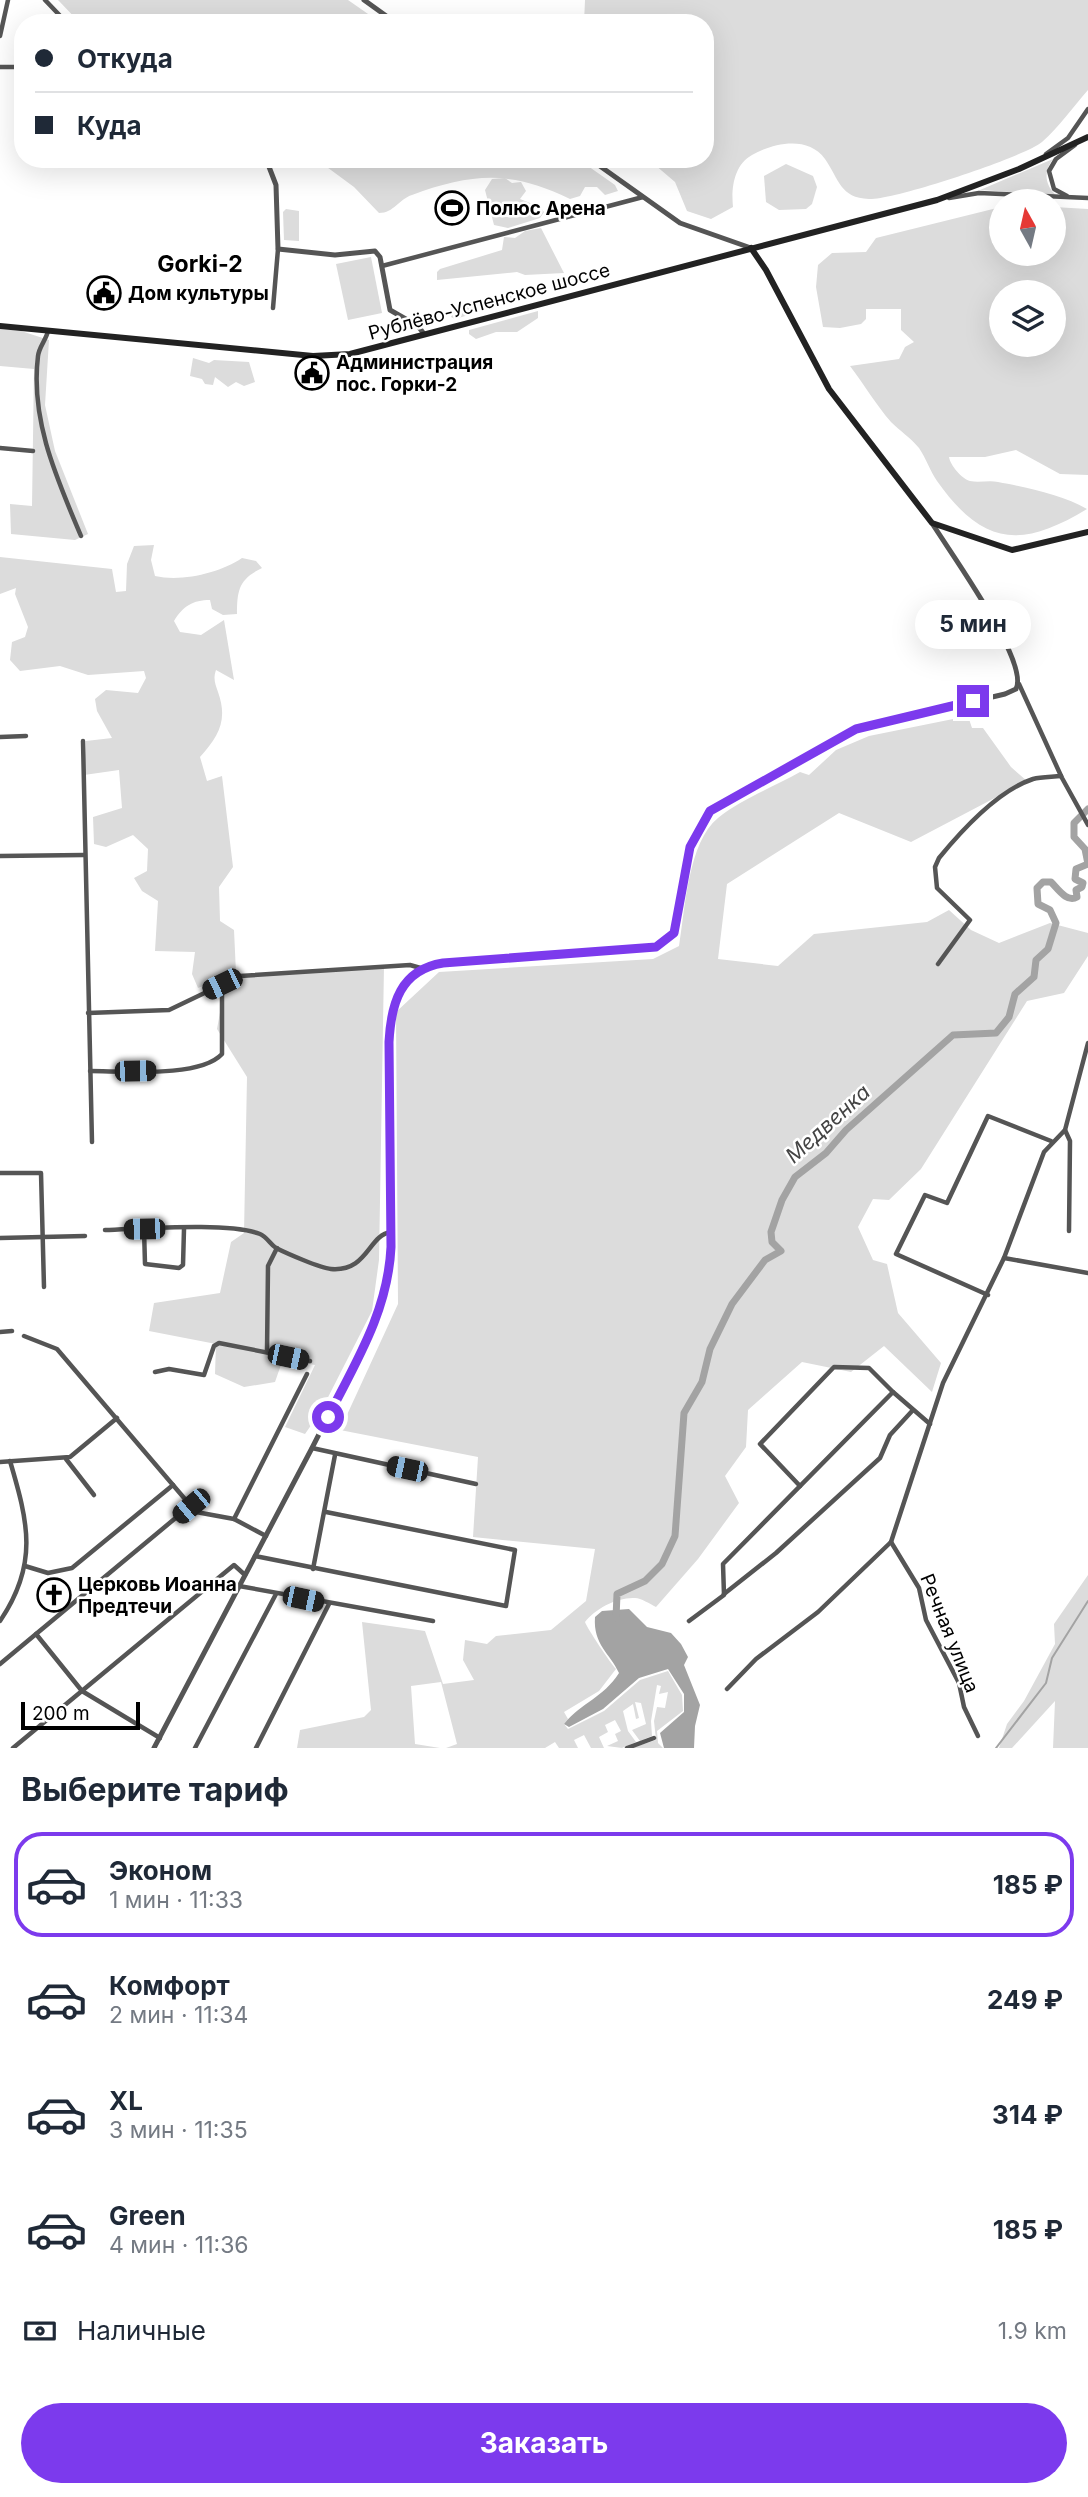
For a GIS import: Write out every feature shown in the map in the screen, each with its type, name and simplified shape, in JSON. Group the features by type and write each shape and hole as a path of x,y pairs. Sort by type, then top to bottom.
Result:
{"main road":[{"name":"Рублёво-Успенское шоссе","path":"0,326 325,356 360,351 937,200 1019,169 1085,139"},
{"path":"751,248 766,270 829,389 932,523 1012,550 1088,532"}],"street":[{"path":"0,36 8,0"},
{"path":"45,0 58,14"},
{"path":"364,0 383,14"},
{"path":"1019,169 1060,145 1088,109"},
{"path":"1071,197 1054,189 1049,171 1056,159 1085,139"},
{"path":"269,168 276,185 278,249 273,307"},
{"path":"603,168 680,223 751,248"},
{"name":"Рублёво-Успенское шоссе","path":"937,200 979,193 1088,198"},
{"path":"382,266 644,197"},
{"path":"278,249 335,255 371,250 378,253 390,310 418,326 425,334"},
{"path":"49,330 38,353 40,420 48,456 81,536"},
{"path":"0,448 33,451"},
{"path":"154,1748 312,1448 379,1313 390,1266 391,1009 405,985 424,969 443,963 656,947 674,933 690,847 710,811 856,729 1012,693 1019,677 993,617 932,523"},
{"path":"1018,684 1086,823"},
{"path":"0,737 26,736"},
{"path":"83,741 92,1142"},
{"path":"938,964 970,920 937,888 934,867 939,858 989,808 1012,791 1033,779 1061,776"},
{"path":"0,856 84,855"},
{"path":"88,1013 169,1010 240,975 410,965 424,969"},
{"path":"90,1071 180,1070 213,1065 222,1054 222,984"},
{"path":"727,1689 756,1659 818,1612 891,1542 943,1383 988,1295 1039,1163 1051,1141 1065,1130 1088,1046"},
{"path":"988,1295 896,1254 925,1195 947,1203 988,1116 1051,1141"},
{"path":"1065,1130 1070,1141 1069,1231"},
{"path":"0,1173 41,1173 44,1287"},
{"path":"144,1229 145,1264 179,1268 183,1265 184,1229"},
{"path":"105,1230 252,1232 262,1234 277,1248 315,1265 346,1268 369,1252 379,1236 391,1232"},
{"path":"0,1238 85,1236"},
{"path":"267,1352 268,1266 277,1248"},
{"path":"1004,1258 1088,1273"},
{"path":"0,1332 12,1331"},
{"path":"24,1336 58,1349 196,1511 234,1519 266,1535"},
{"path":"155,1371 169,1368 204,1376 214,1346 219,1343 310,1361"},
{"path":"800,1486 760,1444 834,1367 869,1368 930,1424"},
{"path":"234,1519 307,1374"},
{"path":"724,1595 723,1564 893,1392"},
{"path":"689,1620 776,1553 880,1458 890,1435 914,1410"},
{"path":"0,1462 66,1459 117,1418"},
{"path":"312,1448 476,1483"},
{"path":"313,1569 335,1455"},
{"path":"66,1459 94,1496"},
{"path":"0,1620 25,1566 27,1520 10,1461"},
{"path":"25,1566 48,1573 72,1568 173,1485"},
{"path":"0,1664 191,1506"},
{"path":"255,1556 506,1606 515,1550 326,1512"},
{"name":"Речная улица","path":"891,1542 919,1588 926,1620 959,1683 964,1707 978,1736"},
{"path":"13,1748 234,1565 245,1575"},
{"path":"239,1586 433,1621"},
{"path":"195,1748 276,1594"},
{"path":"256,1748 329,1604"},
{"path":"36,1634 82,1691 160,1738"},
{"path":"627,1748 654,1738"}],"shaded area":[{"path":"58,0 348,0 368,14 71,14"},
{"path":"585,0 1088,0 1088,90 1048,136 1030,149 958,176 883,197 859,198 846,191 825,159 818,151 809,147 790,143 770,147 752,155 741,165 733,185 733,207 711,219 687,211 675,182 659,168 714,168 714,14 584,14"},
{"path":"1053,159 1047,178 1051,189 980,190"},
{"path":"786,164 813,176 817,187 812,204 806,209 779,210 766,202 764,176"},
{"path":"328,168 591,168 615,185 618,191 605,195 597,187 585,187 580,196 570,199 529,183 510,179 473,179 412,195 389,211 379,213 354,187"},
{"path":"505,178 512,183 521,182 526,191 520,199 540,207 544,212 540,218 508,228 494,225 485,190 492,179"},
{"path":"1066,208 1088,209 1088,475 1060,474 1016,450 985,457 949,457 963,478 970,481 995,481 1032,489 1087,509 1042,531 1023,535 1004,534 987,529 954,503 919,448 891,422 850,366 899,359 905,347 914,342 901,330 901,309 866,309 866,319 861,324 840,328 823,327 816,287 818,265 832,253 866,252 876,238 989,210 989,266 1066,266"},
{"path":"286,209 299,211 299,241 284,240 283,212"},
{"path":"541,228 564,273 525,275 517,272 437,280 437,272 440,269 502,250 504,237 515,238 525,231"},
{"path":"371,257 382,313 348,320 336,264"},
{"path":"511,292 537,295 455,319 451,317 458,303 470,306 481,299"},
{"path":"538,311 538,318 517,332 496,332 476,339 469,334 469,330"},
{"path":"0,329 21,331 49,340 45,405 55,451 88,534 75,540 11,534 10,504 32,506 34,369 0,366"},
{"path":"193,358 209,363 214,360 249,362 255,382 244,386 236,382 228,387 215,377 213,385 205,384 202,379 190,376"},
{"path":"154,545 151,560 155,576 177,578 200,575 223,568 242,558 256,561 262,568 248,576 241,586 237,614 223,615 212,609 210,600 204,600 189,605 174,621 180,632 201,635 224,620 234,680 216,670 215,681 222,719 217,735 200,757 207,781 222,776 233,867 219,887 220,921 234,930 236,973 198,988 192,974 195,952 155,951 158,901 142,891 134,878 147,871 148,849 133,835 106,847 94,844 93,817 122,808 119,770 84,775 86,741 112,738 97,711 95,699 106,690 138,693 146,678 144,671 88,675 60,666 20,671 10,660 12,642 25,637 28,627 15,594 16,588 0,594 0,557 112,569 116,592 126,591 127,564 134,546"},
{"path":"968,716 972,728 983,728 1011,767 1027,781 911,842 839,813 727,884 718,959 778,966 814,934 927,922 949,910 971,930 999,943 1050,923 1088,933 1088,956 1064,993 1027,1001 921,1169 889,1200 873,1199 858,1227 873,1260 887,1264 898,1313 941,1363 932,1392 884,1346 851,1372 802,1362 748,1410 746,1447 725,1476 739,1503 698,1559 656,1607 637,1598 628,1598 600,1608 585,1622 616,1669 599,1691 564,1712 568,1719 564,1724 568,1729 604,1711 640,1680 668,1671 682,1695 683,1711 657,1731 658,1743 663,1748 632,1748 656,1740 654,1721 657,1707 665,1708 668,1692 659,1694 661,1686 657,1685 651,1721 652,1736 640,1741 632,1730 646,1724 641,1703 635,1702 639,1718 636,1719 633,1704 623,1711 628,1731 636,1742 622,1748 607,1746 618,1741 615,1734 621,1731 615,1720 605,1725 608,1732 599,1737 604,1748 591,1748 584,1735 574,1740 578,1748 559,1748 555,1742 545,1748 446,1748 457,1744 441,1682 411,1686 415,1744 440,1748 297,1748 300,1730 364,1717 371,1710 362,1622 425,1631 443,1684 474,1680 463,1660 465,1640 487,1644 496,1636 551,1630 586,1601 595,1549 473,1537 478,1457 340,1430 398,1304 396,1012 439,972 653,959 679,946 694,860 708,829 718,818 747,799 800,772 809,775 836,750 869,736"},
{"path":"384,966 379,1260 372,1311 321,1411 305,1434 285,1427 315,1365 283,1359 275,1382 244,1387 215,1374 216,1344 149,1331 154,1303 220,1293 231,1242 244,1233 247,1077 217,1029 223,996 245,975"},
{"path":"1088,1575 1088,1748 1053,1748 1055,1701 1012,1748 999,1748 1007,1724 1024,1701 1055,1644 1054,1624"},
{"path":"629,1609 647,1627 671,1633 688,1657 684,1665 700,1705 694,1748 664,1748 660,1733 684,1712 684,1694 668,1669 639,1678 603,1709 569,1727 564,1724 606,1688 619,1673 599,1642 595,1617 602,1611"}],"waterway":[{"name":"Медвенка","path":"616,1618 617,1594 645,1581 662,1564 675,1536 684,1413 702,1382 710,1349 732,1304 765,1260 781,1251 772,1242 771,1232 782,1200 795,1177 826,1153 846,1130 953,1035 996,1033 1009,1017 1015,994 1034,977 1036,960 1048,949 1056,923 1050,910 1038,904 1037,888 1043,882 1051,882 1063,894 1073,898 1077,897 1076,890 1082,887 1083,883 1075,879 1076,869 1088,864 1085,849 1074,837 1074,823 1088,809"},
{"path":"996,1748 1046,1683 1052,1658 1088,1601"}],"place":[{"name":"Полюс Арена","path":"452,208"},
{"name":"Дом культуры","path":"104,293"},
{"name":"Администрация пос. Горки-2","path":"312,373"},
{"name":"Церковь Иоанна Предтечи","path":"54,1595"}],"district":[{"name":"Gorki-2","path":"200,264"}],"route":[{"path":"328,1417 374,1326 388,1280 391,1247 389,1042 391,1009 405,985 433,964 656,947 674,933 690,847 710,811 810,752 856,729 973,701"}]}
